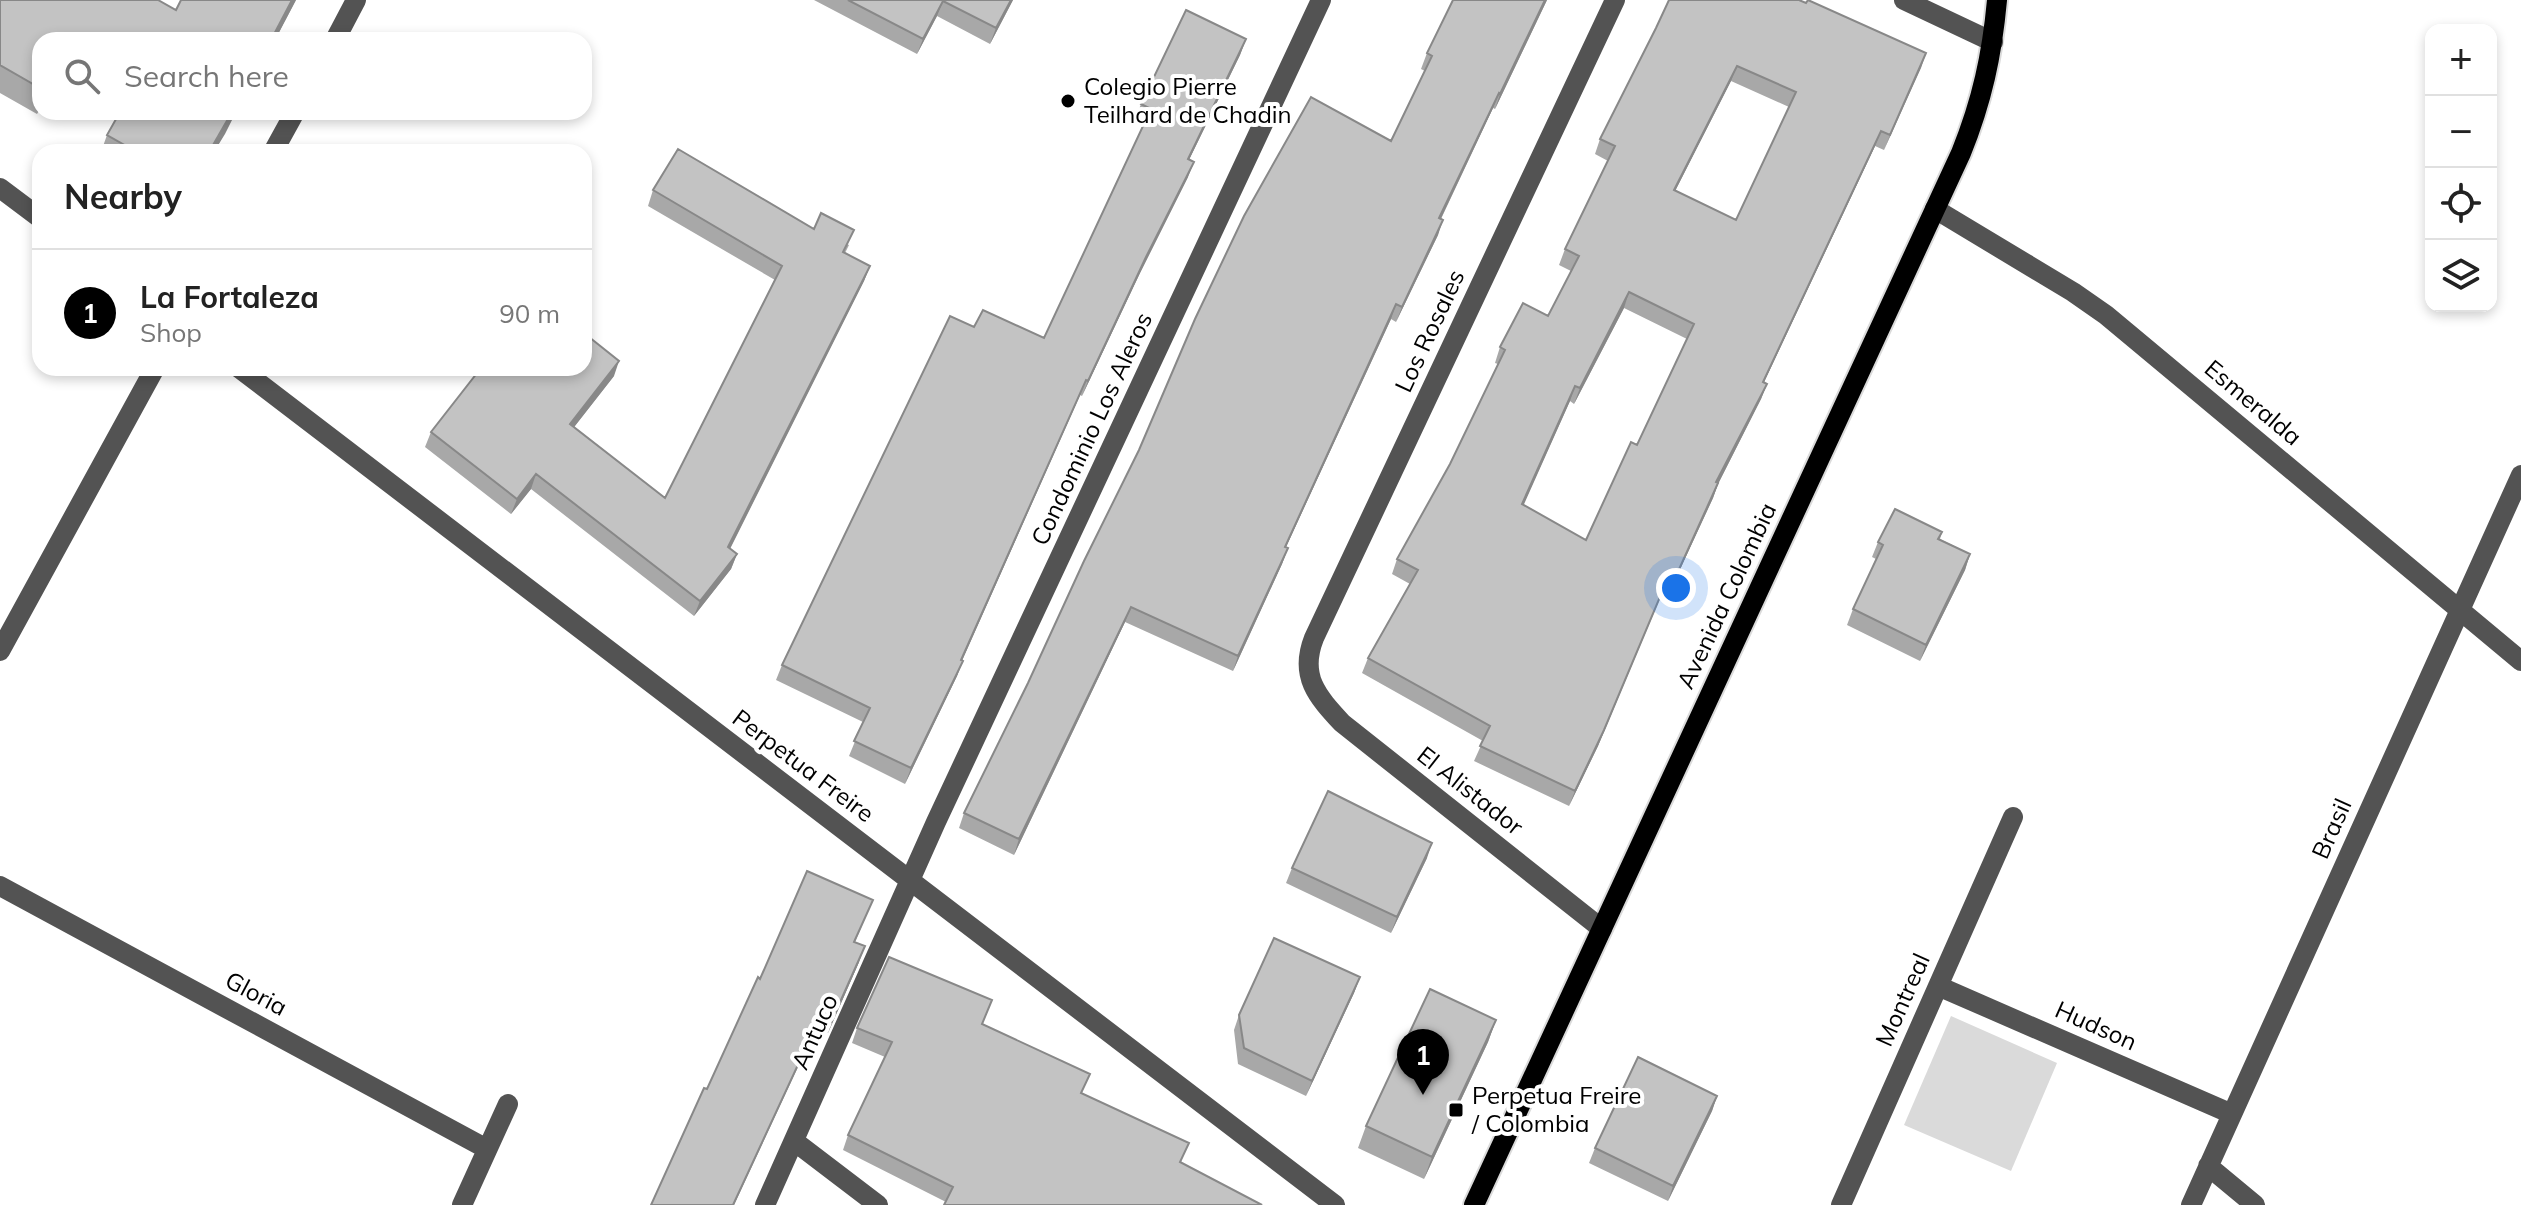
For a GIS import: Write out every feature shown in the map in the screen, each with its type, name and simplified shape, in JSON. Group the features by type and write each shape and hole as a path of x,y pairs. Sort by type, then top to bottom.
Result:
{"main road":[{"name":"Avenida Colombia","path":"1474,1205 1972,124 1987,74 1997,0"}],"street":[{"path":"339,32 356,0"},
{"name":"Condominio Los Aleros","path":"911,881 1321,0"},
{"name":"Los Rosales","path":"1313,687 1308,662 1314,638 1615,0"},
{"path":"1904,0 1993,42"},
{"path":"277,144 291,120"},
{"path":"0,188 32,212"},
{"name":"Esmeralda","path":"1935,209 2106,315 2521,661"},
{"path":"0,651 151,376"},
{"name":"Perpetua Freire","path":"249,376 1335,1205"},
{"name":"Brasil","path":"2191,1205 2521,475"},
{"name":"El Alistador","path":"1313,687 1342,723 1602,929"},
{"name":"Montreal","path":"1841,1205 2013,817"},
{"name":"Antuco","path":"765,1205 911,881"},
{"name":"Gloria","path":"0,886 487,1149"},
{"name":"Hudson","path":"1938,986 2232,1114"},
{"path":"462,1205 508,1104"},
{"path":"794,1141 878,1205"},
{"path":"2208,1166 2255,1205"}],"shaded area":[{"path":"1951,1016 2057,1063 2011,1171 1904,1125"}],"building":[{"path":"0,0 158,0 176,10 181,0 292,0 275,32 32,32 32,83 0,65"},
{"path":"848,0 1011,0 996,28 943,1 923,39"},
{"path":"1453,0 1545,0 1439,218 1443,220 1402,307 1396,304 1238,656 1131,607 1019,839 964,813 1139,450 1195,319 1244,216 1311,97 1391,141 1432,56 1427,53"},
{"path":"1669,0 1799,0 1806,3 1808,0 1926,53 1890,135 1881,131 1763,382 1767,384 1716,482 1676,576 1670,573 1575,791 1480,746 1490,726 1368,658 1418,570 1397,559 1450,464 1505,350 1500,347 1523,303 1548,316 1579,256 1565,249 1615,146 1600,139","holes":["1737,66 1796,92 1736,220 1674,190","1629,292 1694,324 1637,445 1631,442 1586,540 1522,504 1575,386 1580,388"]},
{"path":"1186,10 1246,39 1188,159 1194,162 1086,380 963,661 911,768 854,741 870,708 782,665 950,316 974,327 983,310 1044,338 1151,109 1141,104"},
{"path":"115,120 227,120 214,144 123,144 107,135"},
{"path":"678,149 814,229 821,213 854,230 843,252 870,266 728,547 737,554 700,601 536,474 517,499 431,432 475,376 592,376 592,339 619,361 570,424 665,498 782,266 653,190"},
{"path":"1895,509 1942,532 1938,539 1970,554 1926,645 1853,609 1883,545 1878,542"},
{"path":"1328,791 1432,843 1397,917 1292,868"},
{"path":"807,871 873,900 854,942 865,946 833,1018 822,1013 733,1205 651,1205 704,1088 707,1089 758,977 760,979"},
{"path":"1274,938 1360,977 1312,1081 1244,1048 1239,1015"},
{"path":"889,957 992,1000 982,1024 1090,1074 1081,1093 1189,1143 1180,1162 1262,1205 944,1205 953,1187 848,1135 892,1042 857,1028"},
{"path":"1430,989 1496,1020 1432,1157 1366,1126"},
{"path":"1638,1057 1717,1096 1673,1186 1595,1148"}],"place":[{"name":"Colegio Pierre Teilhard de Chadin","path":"1068,101"},
{"name":"La Fortaleza","path":"1423,1095"},
{"name":"Perpetua Freire / Colombia","path":"1456,1110"}]}
